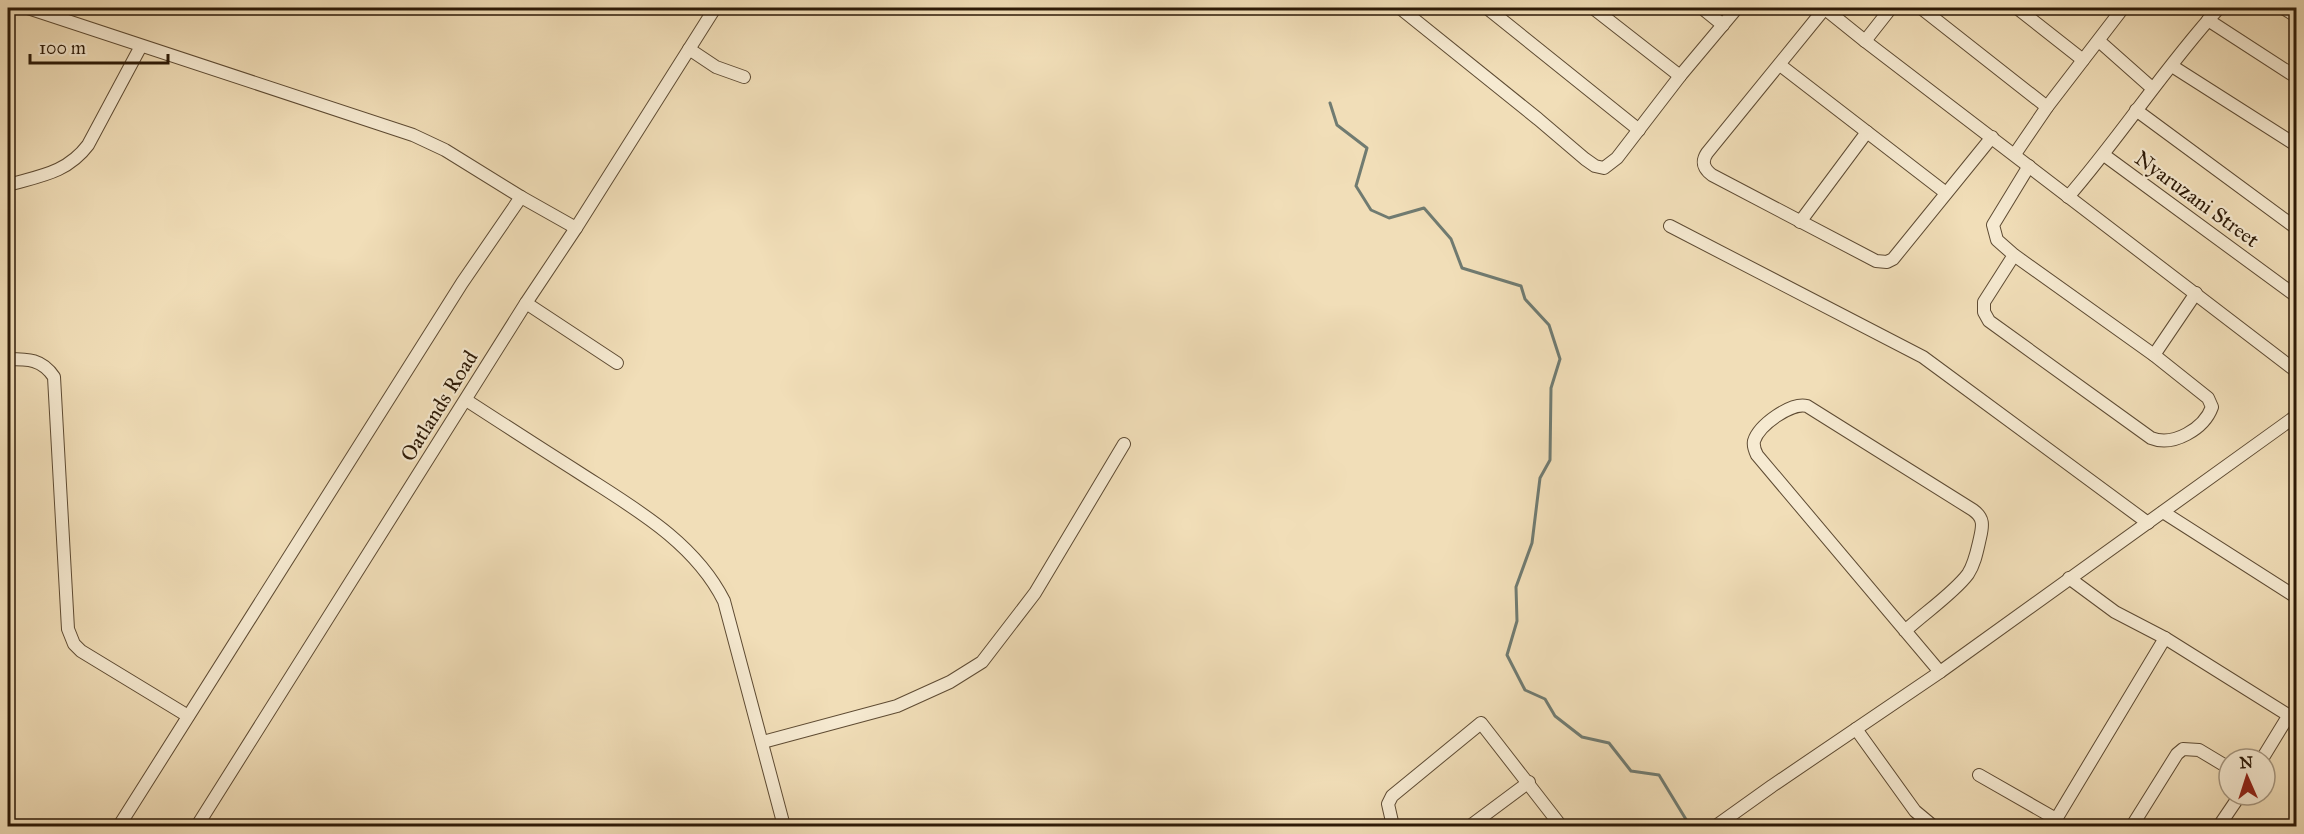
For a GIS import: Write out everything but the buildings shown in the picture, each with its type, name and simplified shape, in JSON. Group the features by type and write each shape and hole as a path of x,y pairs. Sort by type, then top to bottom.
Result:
{"street":[{"path":"28,8 413,135 445,150 576,228"},
{"name":"Oatlands Road","path":"197,826 526,303 715,8"},
{"path":"1400,8 1595,166 1604,168 1610,166 1680,76 1737,8"},
{"path":"1486,8 1639,130"},
{"path":"1593,8 1680,76"},
{"path":"1702,8 1723,25"},
{"path":"1992,136 1893,259 1887,262 1876,261 1800,222 1712,175 1705,170 1703,164 1707,153 1825,8 1865,41 1992,136 2296,371"},
{"path":"1865,41 1891,8"},
{"path":"1921,8 2047,107"},
{"path":"2017,8 2083,60"},
{"path":"2015,154 2047,107 2119,12 2104,8"},
{"path":"2068,196 2104,155 2152,88 2219,8"},
{"path":"2283,8 2296,16"},
{"path":"2208,20 2296,77"},
{"path":"2099,41 2152,88"},
{"path":"8,186 63,168 78,158 88,145 141,46"},
{"path":"689,49 716,67 744,77"},
{"path":"1780,65 1946,193"},
{"path":"2172,66 2296,145"},
{"path":"2136,110 2296,228"},
{"path":"1800,222 1867,132"},
{"name":"Nyaruzani Street","path":"2104,155 2296,296"},
{"path":"2014,255 1984,302 1984,312 1989,321 2151,438 2161,442 2173,441 2201,424 2208,417 2212,407 2208,398 2154,355 2014,255 1997,240 1993,225 2029,166"},
{"path":"119,826 462,283 521,197"},
{"path":"1670,226 1923,357 2148,523"},
{"path":"2154,355 2196,293"},
{"path":"526,303 617,363"},
{"path":"8,359 39,362 54,377 68,629 74,644 81,651 188,716"},
{"path":"466,400 652,520 685,549 716,584 724,601 784,826"},
{"path":"1905,631 1968,574 1975,559 1983,528 1982,520 1973,510 1807,406 1794,406 1781,413 1761,430 1755,441 1754,448 1757,455 1905,631 1940,672"},
{"path":"1716,826 1940,672 2296,416"},
{"path":"763,742 897,706 950,682 982,662 1035,593 1124,444"},
{"path":"2163,513 2296,597"},
{"path":"2069,578 2115,612 2165,638 2293,718 2271,747"},
{"path":"1979,775 2054,823 2165,638"},
{"path":"1393,826 1388,804 1392,796 1481,723 1561,826"},
{"path":"1856,729 1915,811 1933,826"},
{"path":"2132,826 2176,754 2183,749 2199,750 2217,761"},
{"path":"1470,826 1529,782"},
{"path":"2219,826 2232,807"}],"waterway":[{"path":"1330,103 1337,125 1367,148 1356,186 1371,210 1389,218 1424,208 1451,239 1462,268 1521,286 1525,299 1549,325 1560,359 1551,388 1550,460 1540,478 1532,543 1516,587 1517,621 1507,655 1525,690 1545,699 1555,716 1582,737 1609,743 1631,771 1659,775 1690,826"}]}
